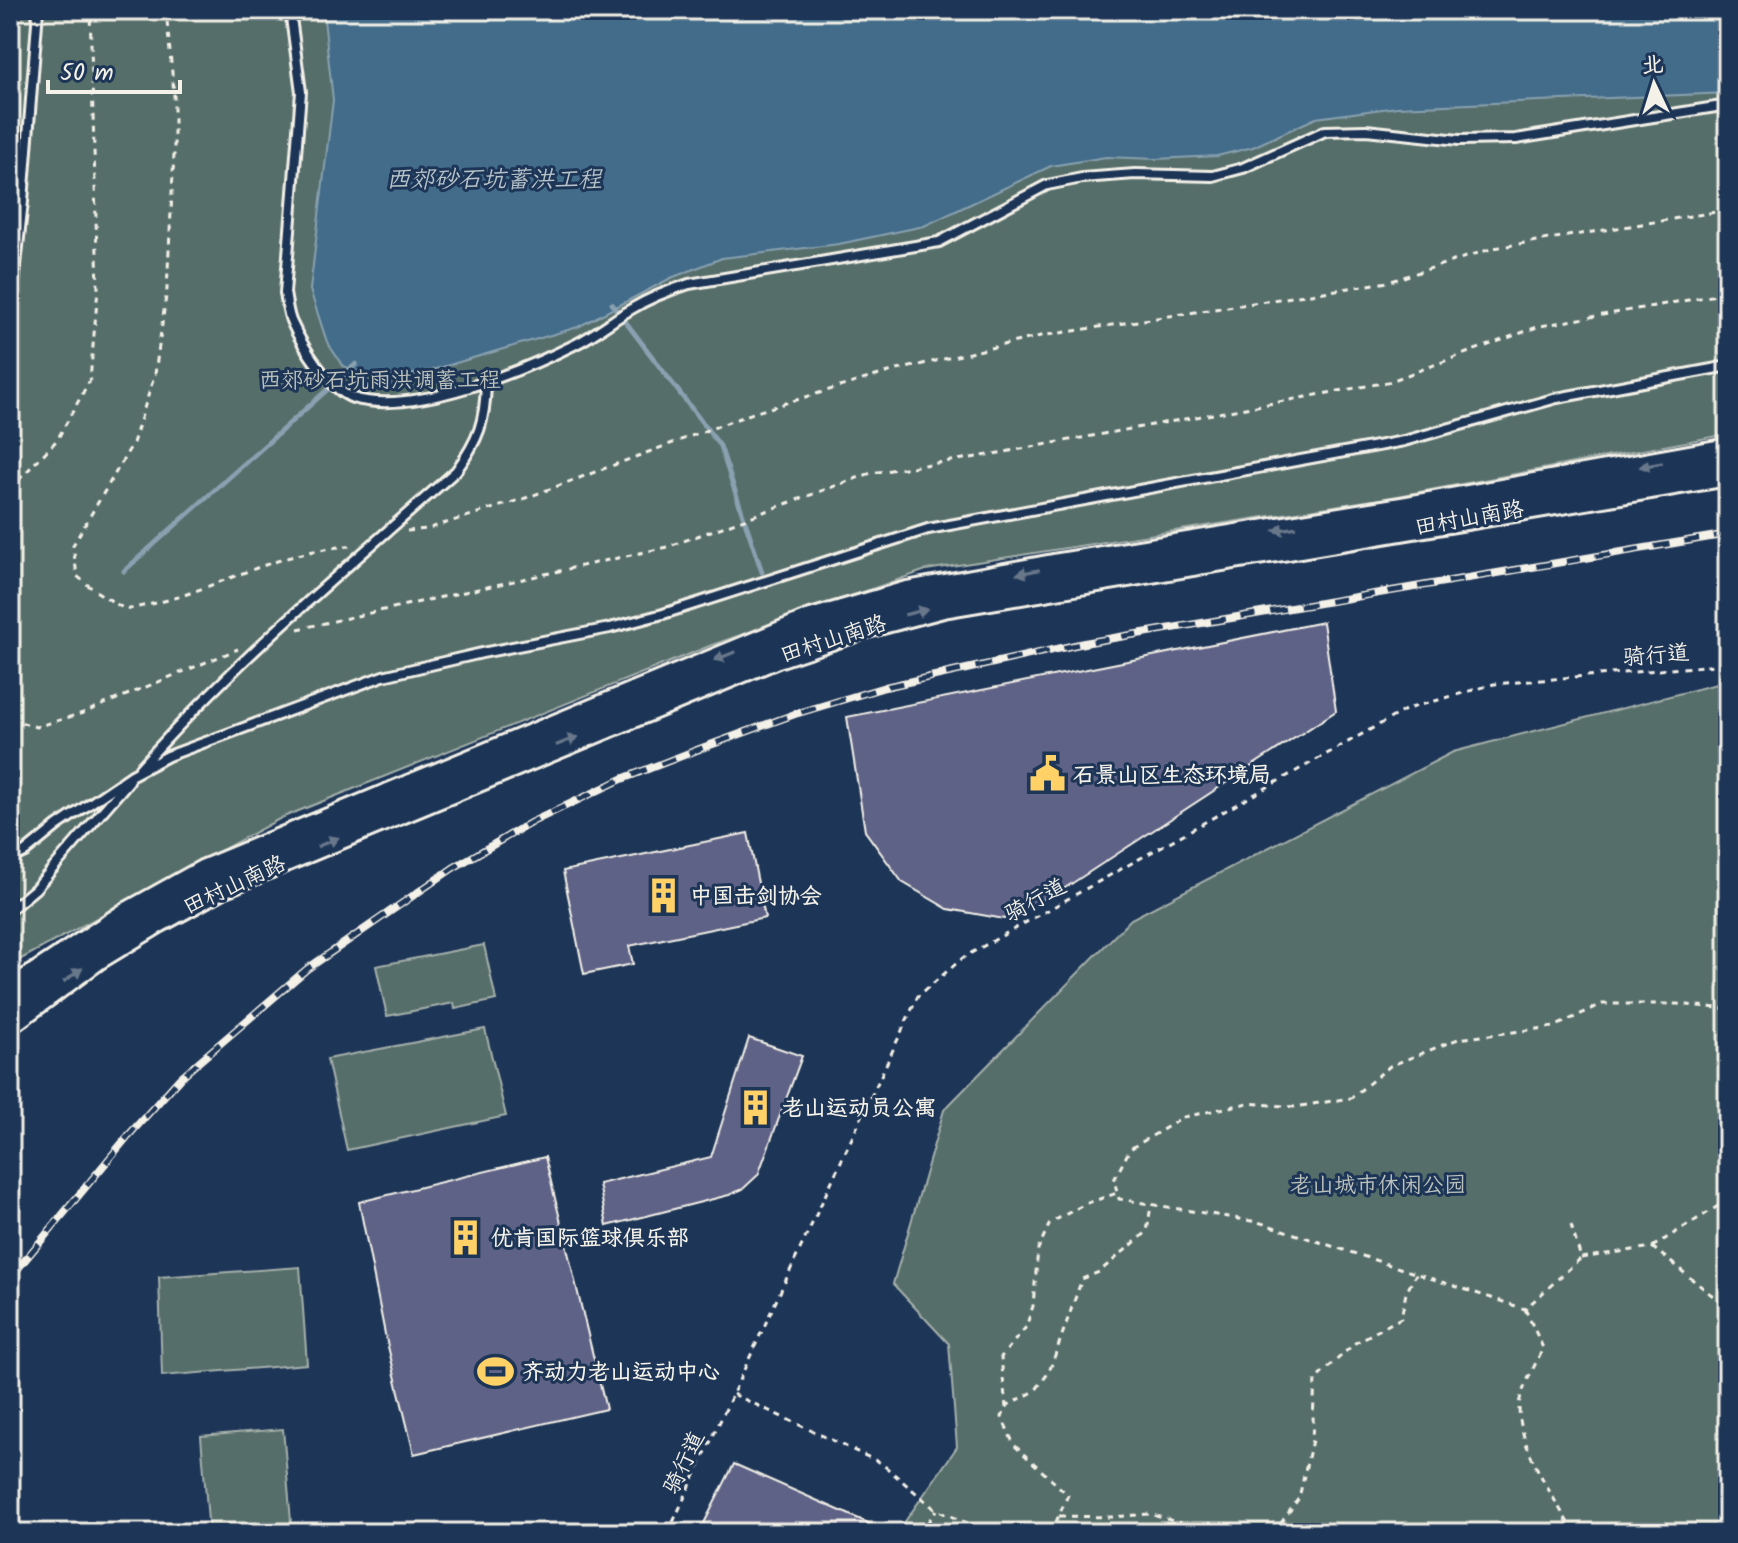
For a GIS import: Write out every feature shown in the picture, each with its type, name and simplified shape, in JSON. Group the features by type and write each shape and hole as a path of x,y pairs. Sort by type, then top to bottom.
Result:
{"main road":[{"name":"田村山南路","path":"10,993 126,916 205,872 808,623 907,594 1422,507 1728,451"},
{"name":"田村山南路","path":"10,1021 97,957 222,885 777,655 867,625 957,603 1728,473"}],"lane":[{"path":"10,320 38,10"},
{"path":"290,10 301,92 285,293 290,321 312,358 338,390 353,398 391,401 424,398 486,383 577,343 659,294 689,284 939,242 1047,185 1082,178 1135,174 1213,176 1243,168 1325,131 1366,130 1459,140 1516,139 1728,105"},
{"path":"10,859 25,852 136,772 168,756 383,676 663,614 928,529 1404,441 1557,398 1728,366"},
{"path":"10,910 35,889 177,726 272,635 456,471 477,441 485,407 486,383"}],"path":[{"path":"10,489 57,440 90,380 98,289 90,10"},
{"path":"166,10 174,94 174,154 167,289 155,374 133,443 73,545 77,576 126,610 183,595 280,559 329,548 372,545"},
{"path":"385,534 427,529 523,499 753,413 889,372 1041,336 1388,282 1494,248 1728,210"},
{"path":"10,719 36,727 83,713 272,635 667,547 871,473 977,457 1388,382 1540,326 1728,293"},
{"name":"骑行道","path":"668,1533 918,996 964,957 1407,709 1494,684 1728,664"},
{"path":"1567,1533 1568,1523 1524,1436 1518,1404 1543,1348 1525,1309 1258,1222 1119,1199 1114,1180 1130,1149 1184,1117 1248,1103 1294,1107 1351,1098 1390,1066 1458,1039 1554,1027 1602,1004 1677,1004 1728,1009"},
{"path":"1051,1533 1068,1495 1014,1445 1002,1417 1006,1408 1001,1357 1026,1327 1033,1306 1038,1249 1050,1223 1085,1204 1117,1193"},
{"path":"1525,1309 1581,1258 1652,1247 1728,1200"},
{"path":"1006,1408 1035,1391 1049,1372 1082,1279 1099,1272 1147,1232 1151,1205"},
{"path":"1571,1225 1581,1258"},
{"path":"1652,1247 1728,1308"},
{"path":"1274,1533 1299,1498 1312,1440 1315,1380 1355,1343 1401,1318 1406,1293 1416,1274"},
{"path":"733,1394 881,1463 936,1510 992,1533"},
{"path":"921,1533 936,1510"},
{"path":"1059,1516 1149,1514 1187,1525 1192,1533"}],"green space":[{"name":"西郊砂石坑雨洪调蓄工程","path":"10,10 1728,10 1728,434 1398,496 926,570 712,645 281,818 10,965"},
{"name":"老山城市休闲公园","path":"1728,681 1728,1533 897,1533 957,1447 949,1344 893,1284 944,1110 1131,919 1453,752"},
{"path":"484,945 496,1000 455,1009 454,1003 387,1016 376,966"},
{"path":"485,1029 506,1116 347,1150 327,1059"},
{"path":"300,1267 307,1364 162,1376 159,1277"},
{"path":"283,1429 292,1533 209,1533 201,1436"}],"water":[{"name":"西郊砂石坑蓄洪工程","path":"323,10 1728,10 1728,93 1397,107 1316,118 1253,147 1217,156 1156,159 1106,157 1051,166 924,226 839,244 722,258 671,278 578,327 422,373 378,378 343,366 327,342 310,290 333,100"}],"building":[{"name":"石景山区生态环境局","path":"1323,622 1336,711 1065,888 1004,919 948,909 902,882 865,831 847,717"},
{"name":"中国击剑协会","path":"748,833 765,918 629,946 633,964 584,974 563,871"},
{"name":"老山运动员公寓","path":"749,1038 802,1056 758,1175 743,1189 729,1195 607,1226 599,1184 711,1157"},
{"path":"545,1157 606,1409 414,1454 385,1334 359,1202"},
{"path":"734,1464 891,1533 699,1533"}],"waterway":[{"path":"612,304 720,446 762,572"},
{"path":"124,571 356,364"}],"railway":[{"path":"10,1278 181,1077 307,969 453,868 532,822 622,779 795,714 885,687 1084,643 1728,534"}],"place":[{"name":"石景山区生态环境局","path":"1047,774"},
{"name":"中国击剑协会","path":"664,895"},
{"name":"老山运动员公寓","path":"756,1107"},
{"name":"优肯国际篮球俱乐部","path":"465,1237"},
{"name":"齐动力老山运动中心","path":"496,1371"}]}
